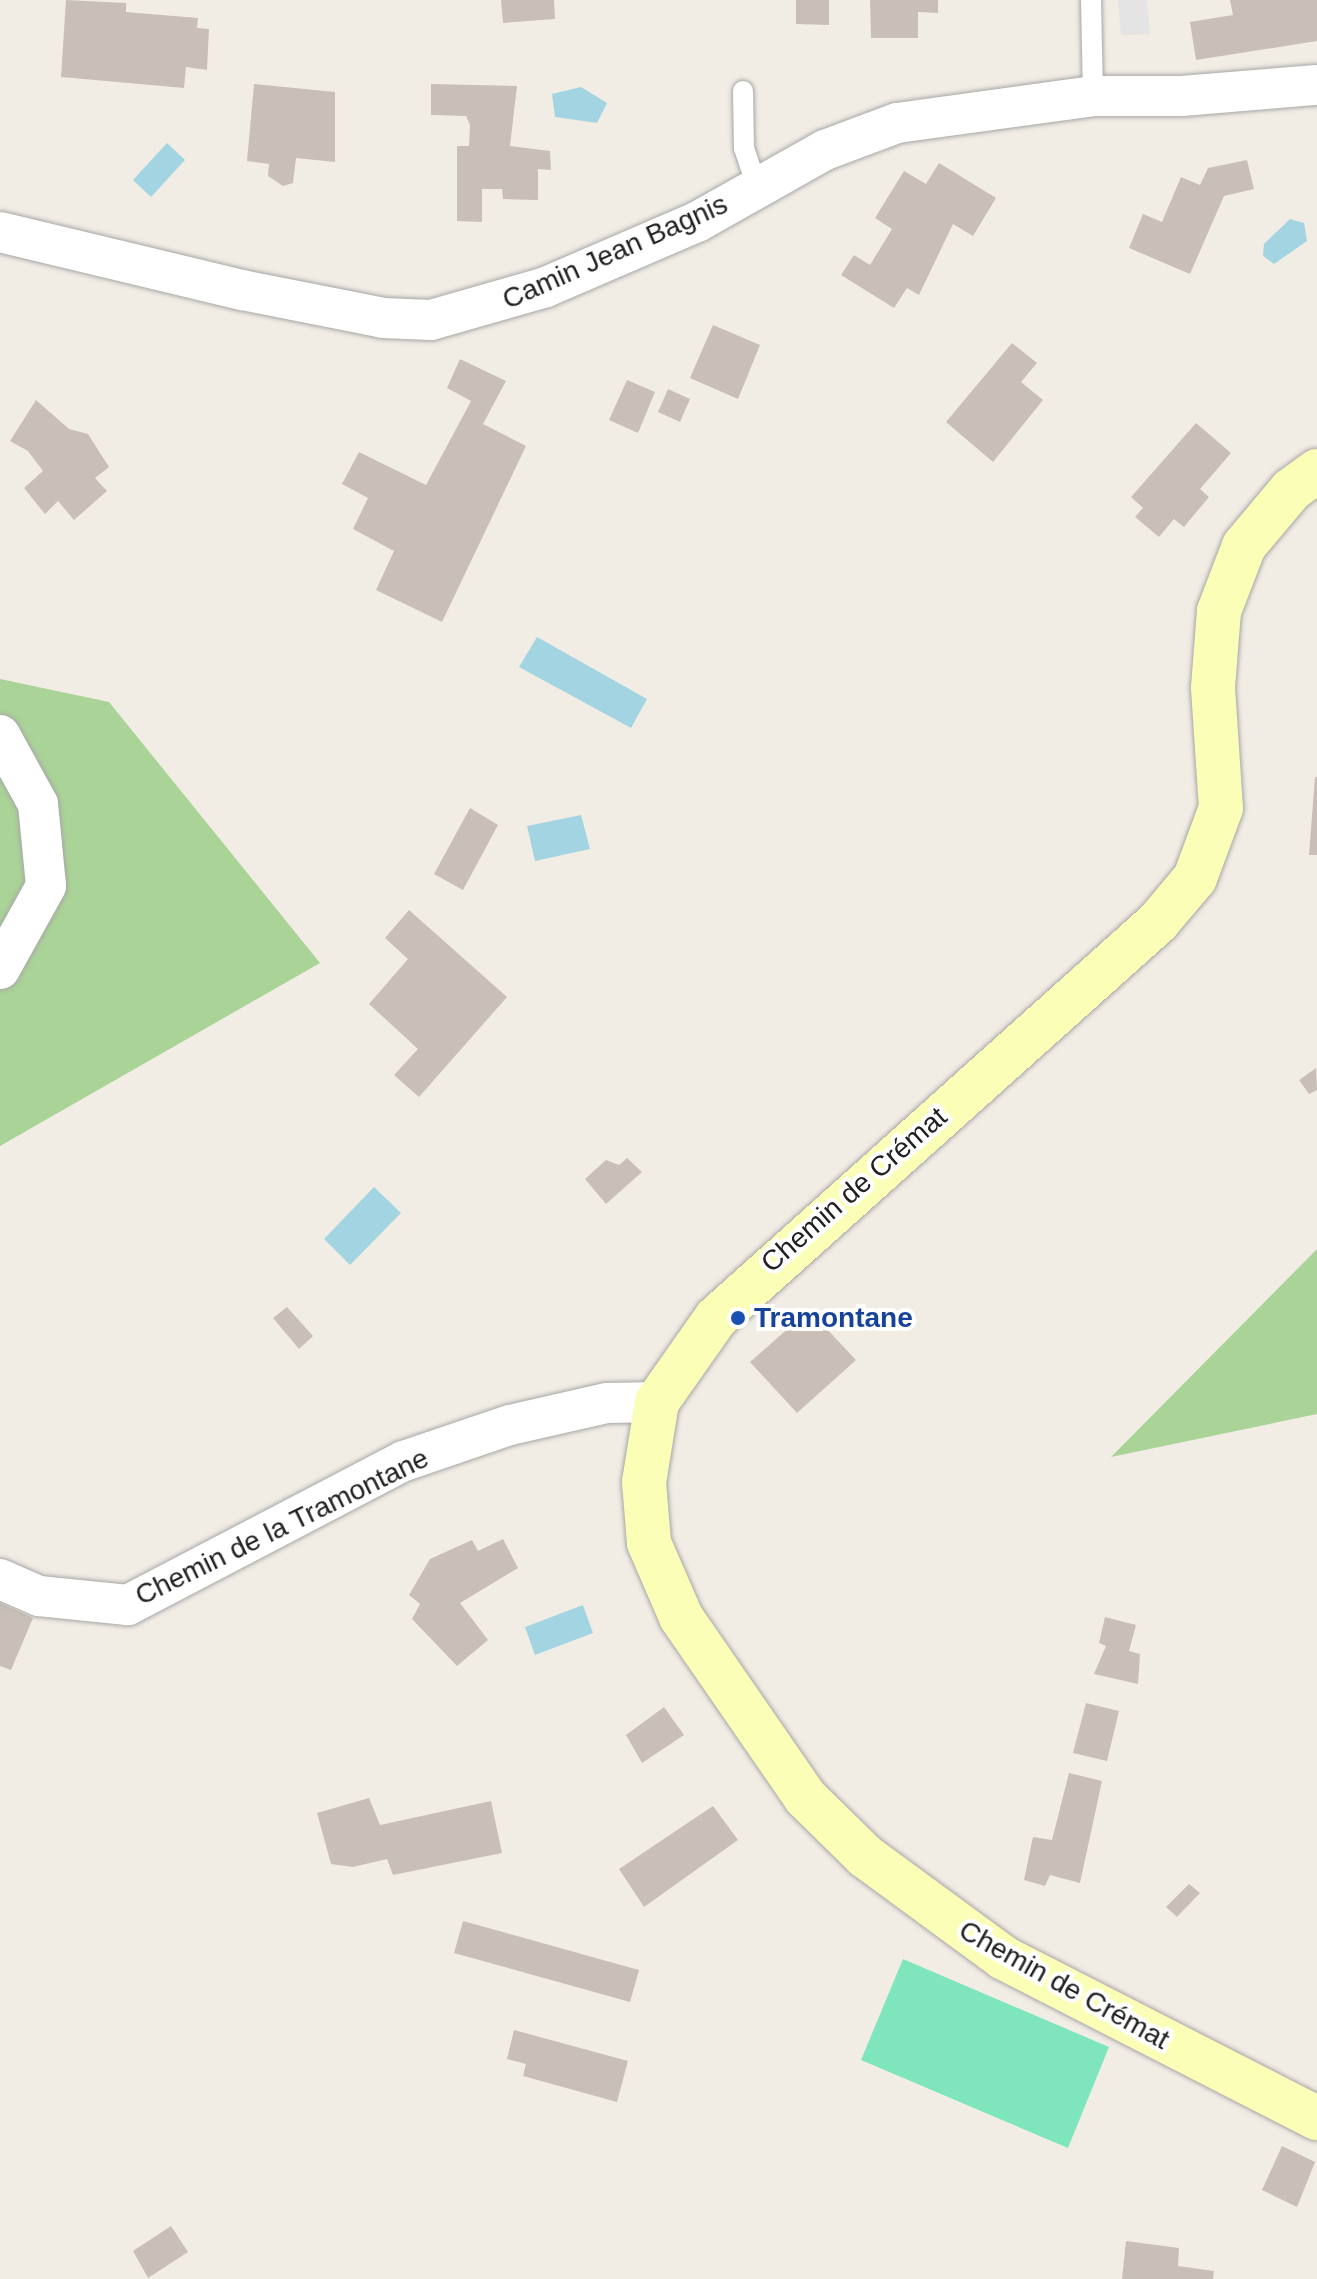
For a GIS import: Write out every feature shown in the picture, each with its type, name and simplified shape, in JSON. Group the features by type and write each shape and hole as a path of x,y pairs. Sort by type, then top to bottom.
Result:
{"street":[{"name":"Camin Jean Bagnis","path":"0,232 242,290 383,318 431,320 514,301 697,222 757,187 897,123 1093,96 1182,96 1317,85"},
{"name":"Chemin de Crémat","path":"1317,471 1291,490 1244,546 1219,611 1213,688 1221,808 1195,878 1158,922 751,1281 698,1338 657,1402 645,1513 664,1584 805,1797 865,1856 1004,1958 1317,2118"},
{"path":"0,735 38,804 46,886 0,969"},
{"name":"Chemin de la Tramontane","path":"0,1579 39,1596 128,1605 404,1461 579,1409 657,1402"}],"lane":[{"path":"1091,0 1093,96"},
{"path":"743,91 744,148 757,187"}],"green space":[{"path":"0,679 109,702 320,963 0,1146"},
{"path":"1317,1249 1317,1414 1111,1457"},
{"path":"903,1959 1109,2047 1068,2148 861,2060"}],"shaded area":[{"path":"1118,0 1147,0 1150,34 1121,35"}],"water":[{"path":"581,87 607,103 597,123 555,117 552,94"},
{"path":"167,143 185,160 151,197 133,180"},
{"path":"1290,219 1304,223 1307,241 1274,264 1263,256 1264,244"},
{"path":"537,637 647,699 631,728 519,667"},
{"path":"581,815 590,849 535,861 527,826"},
{"path":"374,1187 401,1213 350,1265 324,1239"},
{"path":"583,1605 593,1633 535,1655 525,1627"}],"building":[{"path":"66,0 126,3 126,12 198,18 197,28 209,29 207,70 186,67 184,88 61,77"},
{"path":"501,0 554,0 555,19 503,23"},
{"path":"796,0 829,0 829,25 796,24"},
{"path":"870,0 938,0 938,13 918,12 918,38 871,38"},
{"path":"1230,0 1317,0 1317,41 1196,60 1190,22 1233,15"},
{"path":"254,84 335,92 335,162 296,158 293,183 283,186 268,176 269,164 247,161"},
{"path":"431,84 517,86 510,146 550,151 551,170 538,169 538,200 503,199 502,189 482,189 482,222 457,221 457,146 469,146 470,125 466,116 431,115"},
{"path":"1247,160 1254,189 1224,196 1190,274 1129,248 1143,214 1162,222 1181,177 1200,185 1208,168"},
{"path":"939,163 996,198 973,236 953,224 919,295 907,288 894,308 841,275 854,255 870,265 892,229 875,218 904,171 926,184"},
{"path":"713,325 760,345 738,399 690,378"},
{"path":"1012,343 1037,363 1021,382 1043,400 993,462 946,422"},
{"path":"460,359 506,381 483,424 526,446 442,622 376,590 394,551 353,529 368,498 342,484 359,452 426,485 471,401 447,388"},
{"path":"627,380 655,392 638,433 609,420"},
{"path":"668,389 690,399 680,422 658,412"},
{"path":"36,400 69,429 88,434 109,467 95,478 107,491 74,520 58,501 45,514 24,488 43,471 28,451 10,441"},
{"path":"1196,423 1231,453 1200,489 1209,497 1184,527 1174,519 1159,537 1135,517 1143,508 1131,497"},
{"path":"1315,777 1317,855 1309,855"},
{"path":"470,808 498,825 463,890 434,874"},
{"path":"409,910 507,997 419,1097 394,1075 418,1049 369,1004 408,959 385,938"},
{"path":"1316,1068 1317,1090 1309,1094 1299,1080"},
{"path":"627,1158 642,1172 606,1204 585,1179 606,1160 619,1165"},
{"path":"287,1307 313,1336 299,1349 273,1318"},
{"path":"809,1310 856,1360 797,1413 750,1362"},
{"path":"503,1539 518,1568 460,1603 488,1640 457,1666 412,1619 420,1604 409,1595 430,1559 472,1540 478,1551"},
{"path":"0,1603 33,1618 11,1670 0,1666"},
{"path":"1105,1617 1136,1625 1129,1651 1140,1654 1138,1684 1094,1674 1106,1646 1099,1643"},
{"path":"1086,1703 1119,1711 1107,1761 1073,1753"},
{"path":"664,1707 684,1735 642,1763 626,1735"},
{"path":"1069,1773 1102,1781 1080,1883 1050,1875 1045,1886 1024,1880 1033,1837 1052,1840"},
{"path":"369,1798 380,1825 491,1801 502,1853 393,1875 387,1859 353,1867 331,1864 317,1813"},
{"path":"713,1806 738,1840 644,1907 619,1869"},
{"path":"1189,1884 1200,1893 1177,1917 1166,1907"},
{"path":"463,1921 639,1970 630,2002 454,1953"},
{"path":"514,2030 628,2061 617,2102 523,2076 526,2064 507,2059"},
{"path":"1282,2146 1315,2162 1297,2207 1262,2190"},
{"path":"171,2226 188,2252 148,2278 133,2251"},
{"path":"1126,2241 1179,2248 1178,2266 1214,2271 1213,2279 1122,2279"}],"place":[{"name":"Tramontane","path":"738,1318"}]}
